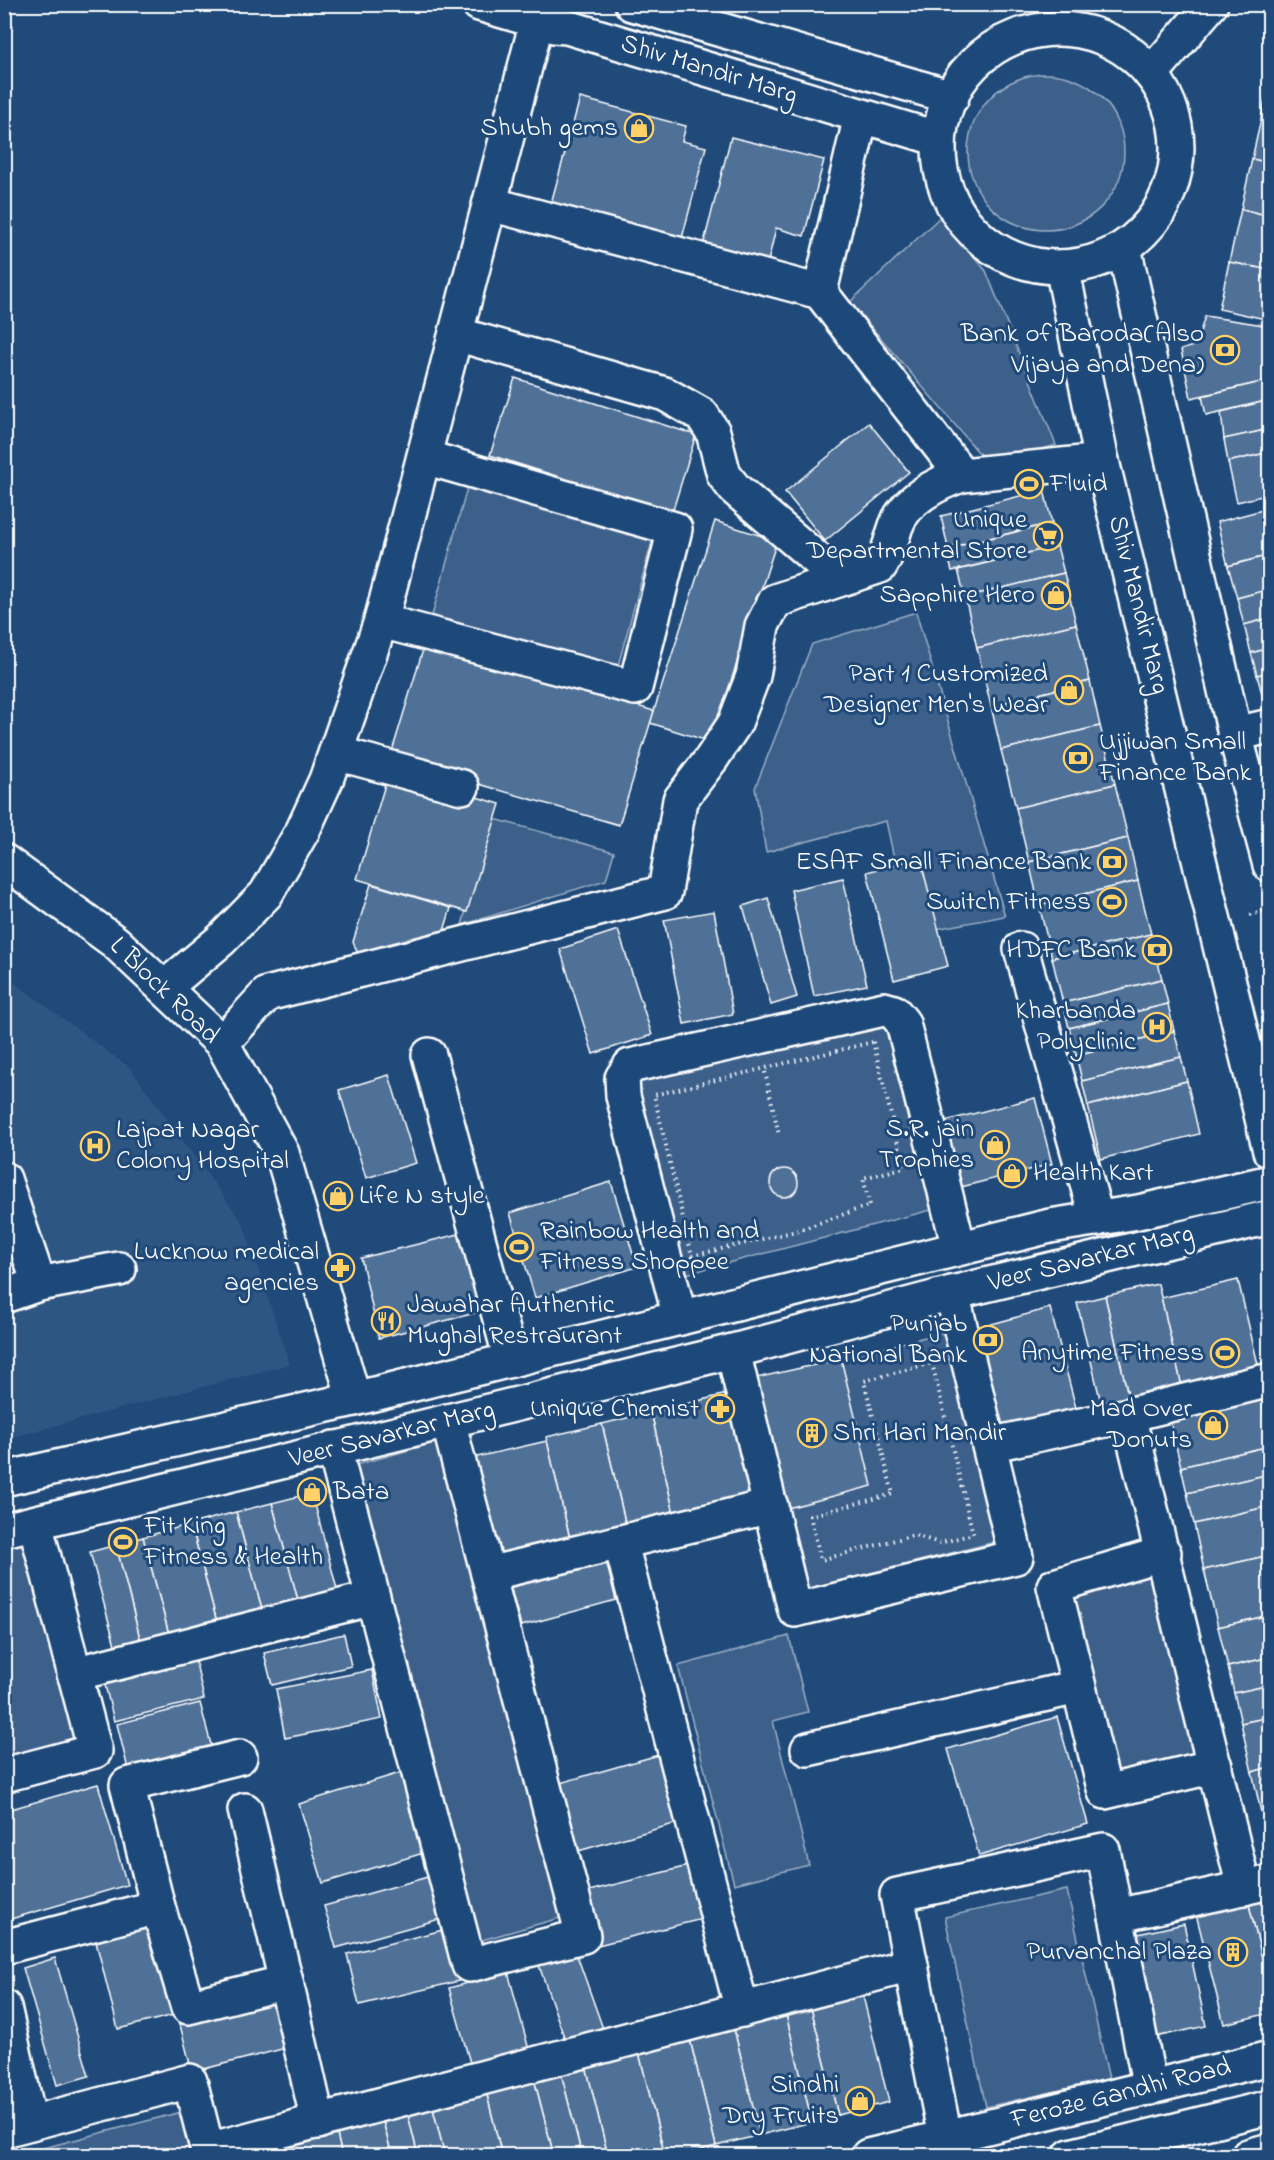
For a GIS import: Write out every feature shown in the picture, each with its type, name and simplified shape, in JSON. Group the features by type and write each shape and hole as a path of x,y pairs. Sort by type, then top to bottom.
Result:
{"street":[{"name":"Shiv Mandir Marg","path":"479,4 567,27 939,139"},
{"name":"Shiv Mandir Marg","path":"632,4 952,97"},
{"path":"1151,74 1211,4"},
{"path":"164,988 221,940 266,894 303,830 336,753 381,621 537,21"},
{"path":"1046,30 1087,33 1106,39 1142,63 1168,102 1175,124 1177,147 1175,171 1169,193 1157,214 1142,233 1124,248 1104,258 1062,267 1021,261 1002,253 970,228 949,194 942,174 939,139 952,97 975,64 1008,41 1046,30"},
{"path":"820,292 861,116"},
{"path":"490,204 820,292 962,475"},
{"path":"1124,248 1235,734 1269,865"},
{"name":"Shiv Mandir Marg","path":"1062,267 1102,461 1269,1151"},
{"path":"456,333 666,394 702,414 713,432 724,476 735,489 840,579"},
{"path":"381,621 635,688 675,529 424,457"},
{"path":"222,1043 267,994 665,892 680,800 735,723 753,676 762,626 774,601 880,566 887,557 897,525 910,505 943,481 962,475 1102,461"},
{"path":"1235,734 1269,726"},
{"path":"336,753 462,787"},
{"name":"L Block Road","path":"4,861 115,942 222,1043 282,1153 354,1399"},
{"path":"1021,949 1097,1219"},
{"path":"680,1318 623,1096 622,1078 630,1066 884,1009 894,1012 903,1023 959,1248"},
{"path":"429,1055 511,1360"},
{"path":"4,1179 39,1284"},
{"name":"Veer Savarkar Marg","path":"4,1479 354,1399 1050,1226 1138,1212 1269,1182"},
{"name":"Veer Savarkar Marg","path":"20,1527 733,1351 952,1293 1269,1217"},
{"path":"4,1296 39,1284 119,1269"},
{"path":"733,1351 795,1610 1016,1557 952,1293"},
{"path":"989,1445 1128,1415 1269,1380"},
{"path":"1116,1916 1257,1885 1215,1766 1128,1415"},
{"path":"334,1448 469,1965 583,1936 448,1421"},
{"path":"488,1574 621,1544 771,1506"},
{"path":"4,1775 95,1751 74,1674 20,1527"},
{"path":"621,1544 742,2010"},
{"path":"1164,1553 1054,1586 1078,1687 1105,1792 1215,1766"},
{"path":"74,1674 373,1598"},
{"path":"808,1749 1078,1687"},
{"path":"240,1757 127,1785 158,1907 188,2007 286,1982"},
{"path":"245,1810 318,2122"},
{"path":"945,2137 897,1895 1103,1850 1150,2088"},
{"path":"4,1947 158,1907"},
{"path":"4,2007 17,2126 190,2081 208,2153 911,1965"},
{"name":"Feroze Gandhi Road","path":"868,2156 1269,2058"},
{"name":"Feroze Gandhi Road","path":"1070,2156 1269,2107"},
{"path":"1248,2156 1269,2150"}],"path":[{"path":"873,1042 904,1168 863,1178 870,1205 796,1231 692,1256 654,1095 764,1068 873,1042"},
{"path":"764,1068 779,1135"},
{"path":"932,1363 973,1534 940,1543 914,1535 821,1560 810,1516 892,1494 864,1381 932,1363"}],"shaded area":[{"path":"1046,74 1076,79 1102,96 1119,122 1124,152 1119,182 1102,208 1076,225 1046,230 1016,225 990,208 973,182 968,152 973,122 990,96 1016,79"},
{"path":"941,216 986,271 1056,445 990,466 850,302"},
{"path":"467,488 653,538 616,673 430,623"},
{"path":"916,612 1005,916 910,934 886,821 766,852 755,788 812,644"},
{"path":"491,818 614,852 606,880 462,925"},
{"name":"Lajpat Nagar Colony Hospital","path":"4,975 130,1068 243,1223 290,1364 5,1439"},
{"path":"886,1026 908,1120 935,1209 682,1275 632,1083"},
{"path":"948,1331 999,1541 803,1590 784,1509 841,1359"},
{"path":"445,1440 574,1914 475,1942 345,1468"},
{"path":"27,1537 81,1743 5,1763 5,1543"},
{"path":"1156,1571 1199,1757 1108,1778 1065,1592"},
{"path":"789,1636 808,1712 773,1721 809,1865 734,1884 678,1666"},
{"path":"1067,1890 1109,2079 986,2107 945,1917"},
{"path":"181,2112 192,2155 28,2155 28,2152"}],"building":[{"path":"1270,12 1270,28 1262,22"},
{"path":"1270,78 1270,110 1263,108"},
{"path":"580,98 686,126 682,141 706,147 681,242 550,207"},
{"path":"1263,110 1270,111 1270,163 1252,159"},
{"path":"731,137 824,160 804,236 776,228 767,266 702,250"},
{"path":"1252,159 1270,163 1270,216 1241,209"},
{"path":"1241,209 1270,216 1270,270 1229,262"},
{"path":"1229,262 1270,270 1270,320 1219,309"},
{"path":"1205,316 1270,326 1270,380 1191,398 1181,350 1196,345"},
{"path":"515,378 696,435 672,513 490,455"},
{"path":"1270,380 1270,400 1206,415 1202,396"},
{"path":"1270,400 1270,429 1224,439 1221,412"},
{"path":"869,423 909,472 825,541 785,492"},
{"path":"1270,429 1270,452 1228,462 1224,439"},
{"path":"1270,452 1270,494 1237,502 1228,462"},
{"path":"1044,490 1052,523 948,548 941,516"},
{"path":"1270,508 1270,555 1228,566 1217,522"},
{"path":"715,521 777,541 711,742 650,723"},
{"path":"1052,523 1057,546 952,571 946,549"},
{"path":"1057,546 1064,573 965,597 958,570"},
{"path":"1270,555 1270,589 1237,598 1228,566"},
{"path":"1064,573 1076,624 977,648 965,597"},
{"path":"1270,589 1270,618 1244,625 1237,598"},
{"path":"1270,618 1270,648 1251,653 1244,625"},
{"path":"1076,624 1090,681 991,706 977,648"},
{"path":"425,643 654,711 619,825 390,758"},
{"path":"1270,648 1270,672 1257,675 1251,653"},
{"path":"1270,672 1270,708 1266,709 1257,675"},
{"path":"1090,681 1100,726 1001,750 991,706"},
{"path":"1100,726 1115,784 1016,808 1001,750"},
{"path":"389,771 500,804 467,912 357,879"},
{"path":"1115,784 1128,838 1029,862 1016,808"},
{"path":"1128,838 1138,881 1039,905 1029,862"},
{"path":"920,858 948,966 894,980 867,872"},
{"path":"843,878 867,985 814,996 791,890"},
{"path":"1138,881 1151,934 1052,958 1039,905"},
{"path":"371,884 451,908 440,944 362,963 353,942"},
{"path":"768,898 797,997 771,1005 743,906"},
{"path":"714,911 733,1014 684,1024 664,920"},
{"path":"618,930 652,1035 593,1054 560,949"},
{"path":"1151,934 1162,979 1063,1003 1052,958"},
{"path":"1162,979 1168,1004 1069,1028 1063,1003"},
{"path":"1168,1004 1174,1031 1076,1055 1069,1028"},
{"path":"1174,1031 1181,1057 1082,1081 1076,1055"},
{"path":"1181,1057 1187,1081 1088,1106 1082,1081"},
{"path":"389,1075 416,1163 366,1178 339,1090"},
{"path":"1187,1081 1199,1134 1101,1159 1088,1106"},
{"path":"1035,1098 1052,1164 957,1188 941,1122"},
{"path":"784,1169 794,1173 798,1183 794,1193 784,1197 774,1193 770,1183 774,1173"},
{"path":"611,1182 637,1267 535,1298 510,1213"},
{"path":"463,1233 483,1311 379,1338 361,1258"},
{"path":"1238,1280 1260,1373 1183,1391 1161,1298"},
{"path":"1158,1284 1183,1391 1130,1404 1105,1296"},
{"path":"1105,1296 1130,1404 1103,1411 1077,1303"},
{"path":"1050,1308 1077,1412 997,1434 970,1330"},
{"name":"Shri Hari Mandir","path":"841,1359 872,1486 784,1509 752,1379"},
{"path":"727,1394 751,1496 674,1514 651,1412"},
{"path":"1262,1399 1270,1446 1181,1467 1170,1421"},
{"path":"651,1412 674,1514 626,1526 602,1424"},
{"path":"602,1424 626,1526 570,1539 546,1437"},
{"path":"547,1441 570,1539 491,1558 468,1459"},
{"path":"1270,1446 1270,1474 1187,1493 1181,1467"},
{"path":"1270,1474 1270,1506 1194,1524 1187,1493"},
{"path":"312,1493 339,1597 300,1608 272,1503"},
{"path":"272,1503 300,1608 264,1617 236,1512"},
{"path":"1270,1506 1270,1555 1204,1570 1194,1524"},
{"path":"236,1512 264,1617 219,1630 191,1524"},
{"path":"191,1524 219,1630 171,1642 143,1537"},
{"path":"143,1537 171,1642 143,1650 116,1545"},
{"path":"116,1545 143,1650 118,1656 90,1552"},
{"path":"603,1549 616,1600 521,1626 507,1575"},
{"path":"1270,1555 1270,1615 1218,1627 1204,1570"},
{"path":"1270,1615 1270,1657 1228,1667 1218,1627"},
{"path":"344,1634 351,1666 272,1685 264,1653"},
{"path":"194,1654 204,1699 114,1721 103,1677"},
{"path":"1270,1657 1270,1685 1234,1693 1228,1667"},
{"path":"372,1670 382,1719 285,1738 276,1689"},
{"path":"1270,1685 1270,1717 1241,1723 1234,1693"},
{"path":"200,1703 214,1756 130,1777 117,1724"},
{"path":"1057,1717 1088,1824 979,1856 948,1749"},
{"path":"1270,1717 1270,1767 1252,1772 1241,1723"},
{"path":"662,1754 681,1822 571,1853 553,1785"},
{"path":"1270,1767 1270,1819 1263,1821 1252,1772"},
{"path":"403,1772 427,1852 323,1883 299,1804"},
{"path":"98,1784 127,1885 4,1921 4,1811"},
{"path":"1270,1819 1270,1846 1263,1821"},
{"path":"688,1866 702,1919 590,1947 577,1894"},
{"path":"435,1875 447,1917 336,1948 324,1906"},
{"path":"1270,1895 1270,1990 1248,1901"},
{"name":"Purvanchal Plaza","path":"1248,1901 1270,1990 1270,2013 1224,2024 1196,1914"},
{"path":"150,1919 174,2015 118,2029 94,1934"},
{"path":"1184,1924 1206,2026 1146,2039 1124,1937"},
{"path":"447,1929 459,1981 359,2005 347,1954"},
{"path":"573,1944 606,2037 569,2051 536,1957"},
{"path":"55,1958 89,2076 57,2085 23,1968"},
{"path":"508,1972 532,2061 474,2077 449,1988"},
{"path":"275,1992 290,2047 192,2072 178,2017"},
{"path":"862,1992 889,2102 838,2115 810,2004"},
{"path":"810,2004 838,2115 812,2122 785,2011"},
{"path":"785,2011 812,2122 760,2135 733,2025"},
{"path":"733,2025 760,2135 716,2146 689,2036"},
{"path":"689,2036 716,2146 679,2156 665,2156 638,2049"},
{"path":"638,2049 665,2156 608,2156 585,2062"},
{"path":"585,2062 608,2156 582,2156 560,2069"},
{"path":"560,2069 582,2156 554,2156 533,2075"},
{"path":"533,2075 554,2156 502,2156 485,2087"},
{"path":"485,2087 502,2156 445,2156 431,2101"},
{"path":"431,2101 445,2156 418,2156 406,2107"},
{"path":"406,2107 418,2156 392,2156 381,2114"},
{"path":"381,2114 392,2156 342,2156 335,2126"},
{"path":"335,2126 342,2156 282,2156 278,2140"},
{"path":"278,2140 282,2156 217,2156"}],"place":[{"name":"Shubh gems","path":"639,128"},
{"name":"Bank of Baroda(Also Vijaya and Dena)","path":"1225,350"},
{"name":"Fluid","path":"1029,484"},
{"name":"Unique Departmental Store","path":"1048,536"},
{"name":"Sapphire Hero","path":"1056,595"},
{"name":"Part 1 Customized Designer Men's Wear","path":"1069,690"},
{"name":"Ujjiwan Small Finance Bank","path":"1078,758"},
{"name":"ESAF Small Finance Bank","path":"1112,862"},
{"name":"Switch Fitness","path":"1112,902"},
{"name":"HDFC Bank","path":"1157,950"},
{"name":"Kharbanda Polyclinic","path":"1157,1027"},
{"name":"S.R. jain Trophies","path":"995,1145"},
{"name":"Lajpat Nagar Colony Hospital","path":"95,1146"},
{"name":"Health Kart","path":"1012,1173"},
{"name":"Life N style","path":"338,1196"},
{"name":"Rainbow Health and Fitness Shoppee","path":"519,1247"},
{"name":"Lucknow medical agencies","path":"340,1268"},
{"name":"Jawahar Authentic Mughal Restraurant","path":"386,1321"},
{"name":"Punjab National Bank","path":"988,1340"},
{"name":"Anytime Fitness","path":"1225,1353"},
{"name":"Unique Chemist","path":"720,1409"},
{"name":"Mad Over Donuts","path":"1213,1425"},
{"name":"Shri Hari Mandir","path":"812,1433"},
{"name":"Bata","path":"312,1492"},
{"name":"Fit King Fitness & Health","path":"123,1542"},
{"name":"Purvanchal Plaza","path":"1233,1952"},
{"name":"Sindhi Dry Fruits","path":"860,2101"}]}
